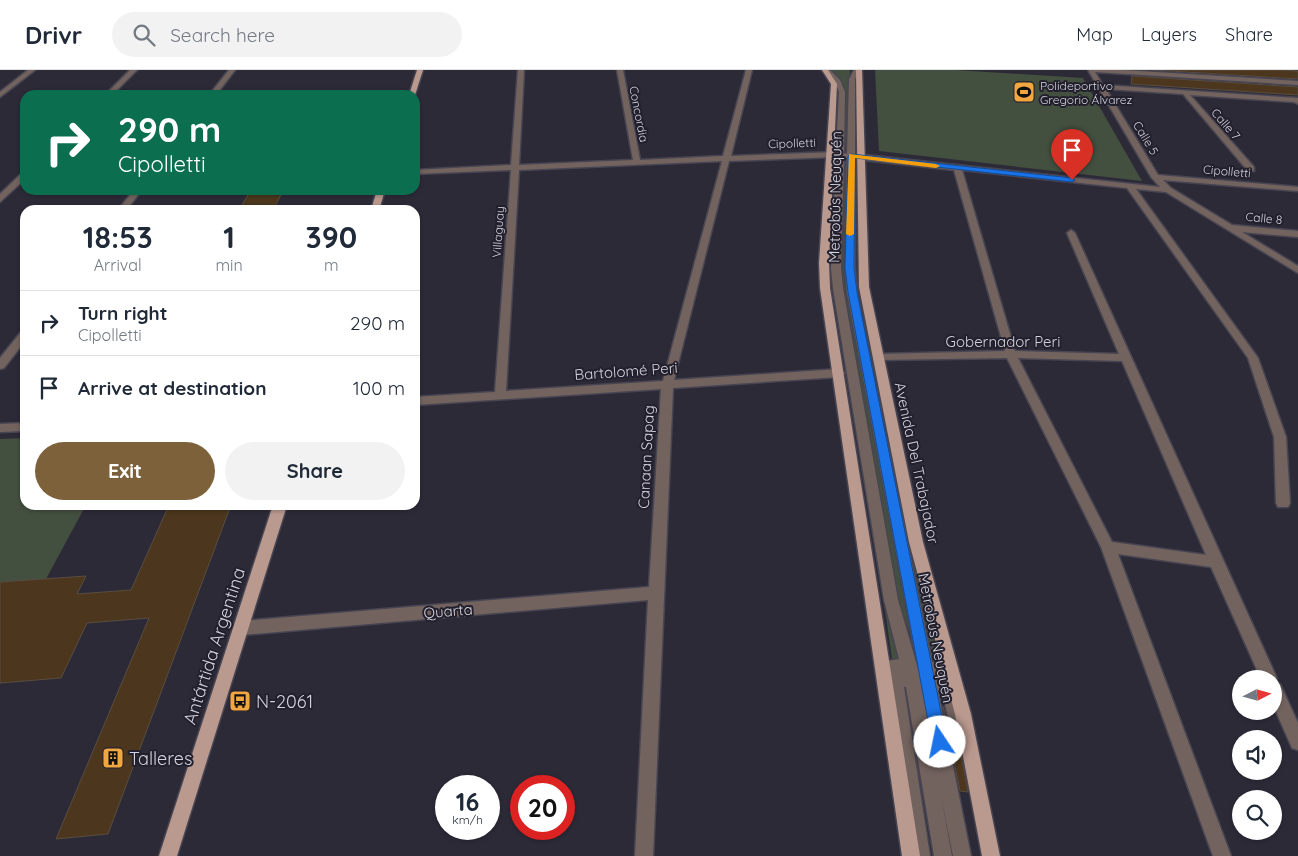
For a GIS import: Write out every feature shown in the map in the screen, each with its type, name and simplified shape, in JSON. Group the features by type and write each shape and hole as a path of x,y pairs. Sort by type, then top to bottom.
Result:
{"main road":[{"path":"414,90 420,70"},
{"name":"Avenida Del Trabajador","path":"858,70 825,288 912,856"},
{"name":"Avenida Del Trabajador","path":"846,155 863,276 916,542 963,714 992,856"},
{"name":"Antártida Argentina","path":"168,856 278,510"}],"street":[{"path":"0,95 32,70"},
{"path":"113,90 134,70"},
{"path":"216,90 232,70"},
{"name":"Villaguay","path":"500,395 521,70"},
{"name":"Concordia","path":"620,70 637,162"},
{"name":"Canaan Sapag","path":"644,856 655,593 664,410 667,384 748,70"},
{"path":"1092,70 1298,84"},
{"name":"Calle 5","path":"1092,70 1155,177 1168,190"},
{"name":"Metrobús Neuquén","path":"826,71 838,81 842,92 852,292 962,856"},
{"path":"1101,87 1297,101"},
{"name":"Calle 7","path":"1185,93 1251,169"},
{"name":"Cipolletti","path":"420,172 725,158 846,155 958,169 1168,190"},
{"name":"Metrobús Neuquén","path":"846,155 836,268 838,288 892,600 912,677 943,856"},
{"path":"958,169 1011,354 1108,548 1222,856"},
{"name":"Cipolletti","path":"1155,177 1298,189"},
{"path":"0,199 20,180"},
{"path":"1129,185 1253,358 1280,437 1283,503"},
{"path":"0,190 20,189"},
{"path":"1168,190 1298,270"},
{"path":"126,205 134,195"},
{"name":"Calle 8","path":"1228,228 1298,234"},
{"path":"1071,232 1265,670"},
{"path":"0,366 20,340"},
{"name":"Gobernador Peri","path":"878,357 1011,354 1127,358"},
{"name":"Bartolomé Peri","path":"420,401 839,373"},
{"path":"0,428 20,427"},
{"path":"1108,548 1216,562"},
{"name":"Quarta","path":"241,628 655,593"},
{"path":"921,856 893,666 904,667 935,856"},
{"path":"970,856 934,669 946,670 984,856"},
{"path":"1282,707 1298,742"}],"green space":[{"path":"831,70 850,70 847,149 842,148 844,96 838,78"},
{"path":"875,70 956,70 1083,78 1142,181 879,151"},
{"path":"843,160 847,161 847,280 912,639 898,603 839,271"},
{"path":"20,438 20,510 83,510 46,579 0,582 0,439"},
{"path":"911,554 946,670 934,669"},
{"path":"881,582 904,667 893,666"}],"building":[{"path":"1153,70 1282,70 1298,71 1298,79"},
{"path":"1132,76 1298,87 1298,95 1131,84"},
{"path":"248,195 281,195 276,205 242,205"},
{"name":"Talleres","path":"167,510 229,510 108,834 56,839 149,618 87,623 61,678 0,683 0,582 86,576 77,594 131,590"},
{"path":"943,706 953,751 961,755 968,792 960,791"}],"slow traffic":[{"path":"850,234 851,156 936,166"}],"place":[{"name":"Polideportivo Gregorio Álvarez","path":"1024,92"},
{"name":"N-2061","path":"240,701"},
{"name":"Talleres","path":"113,758"}],"route":[{"path":"940,742 852,292 850,268 851,156 1072,180"}]}
